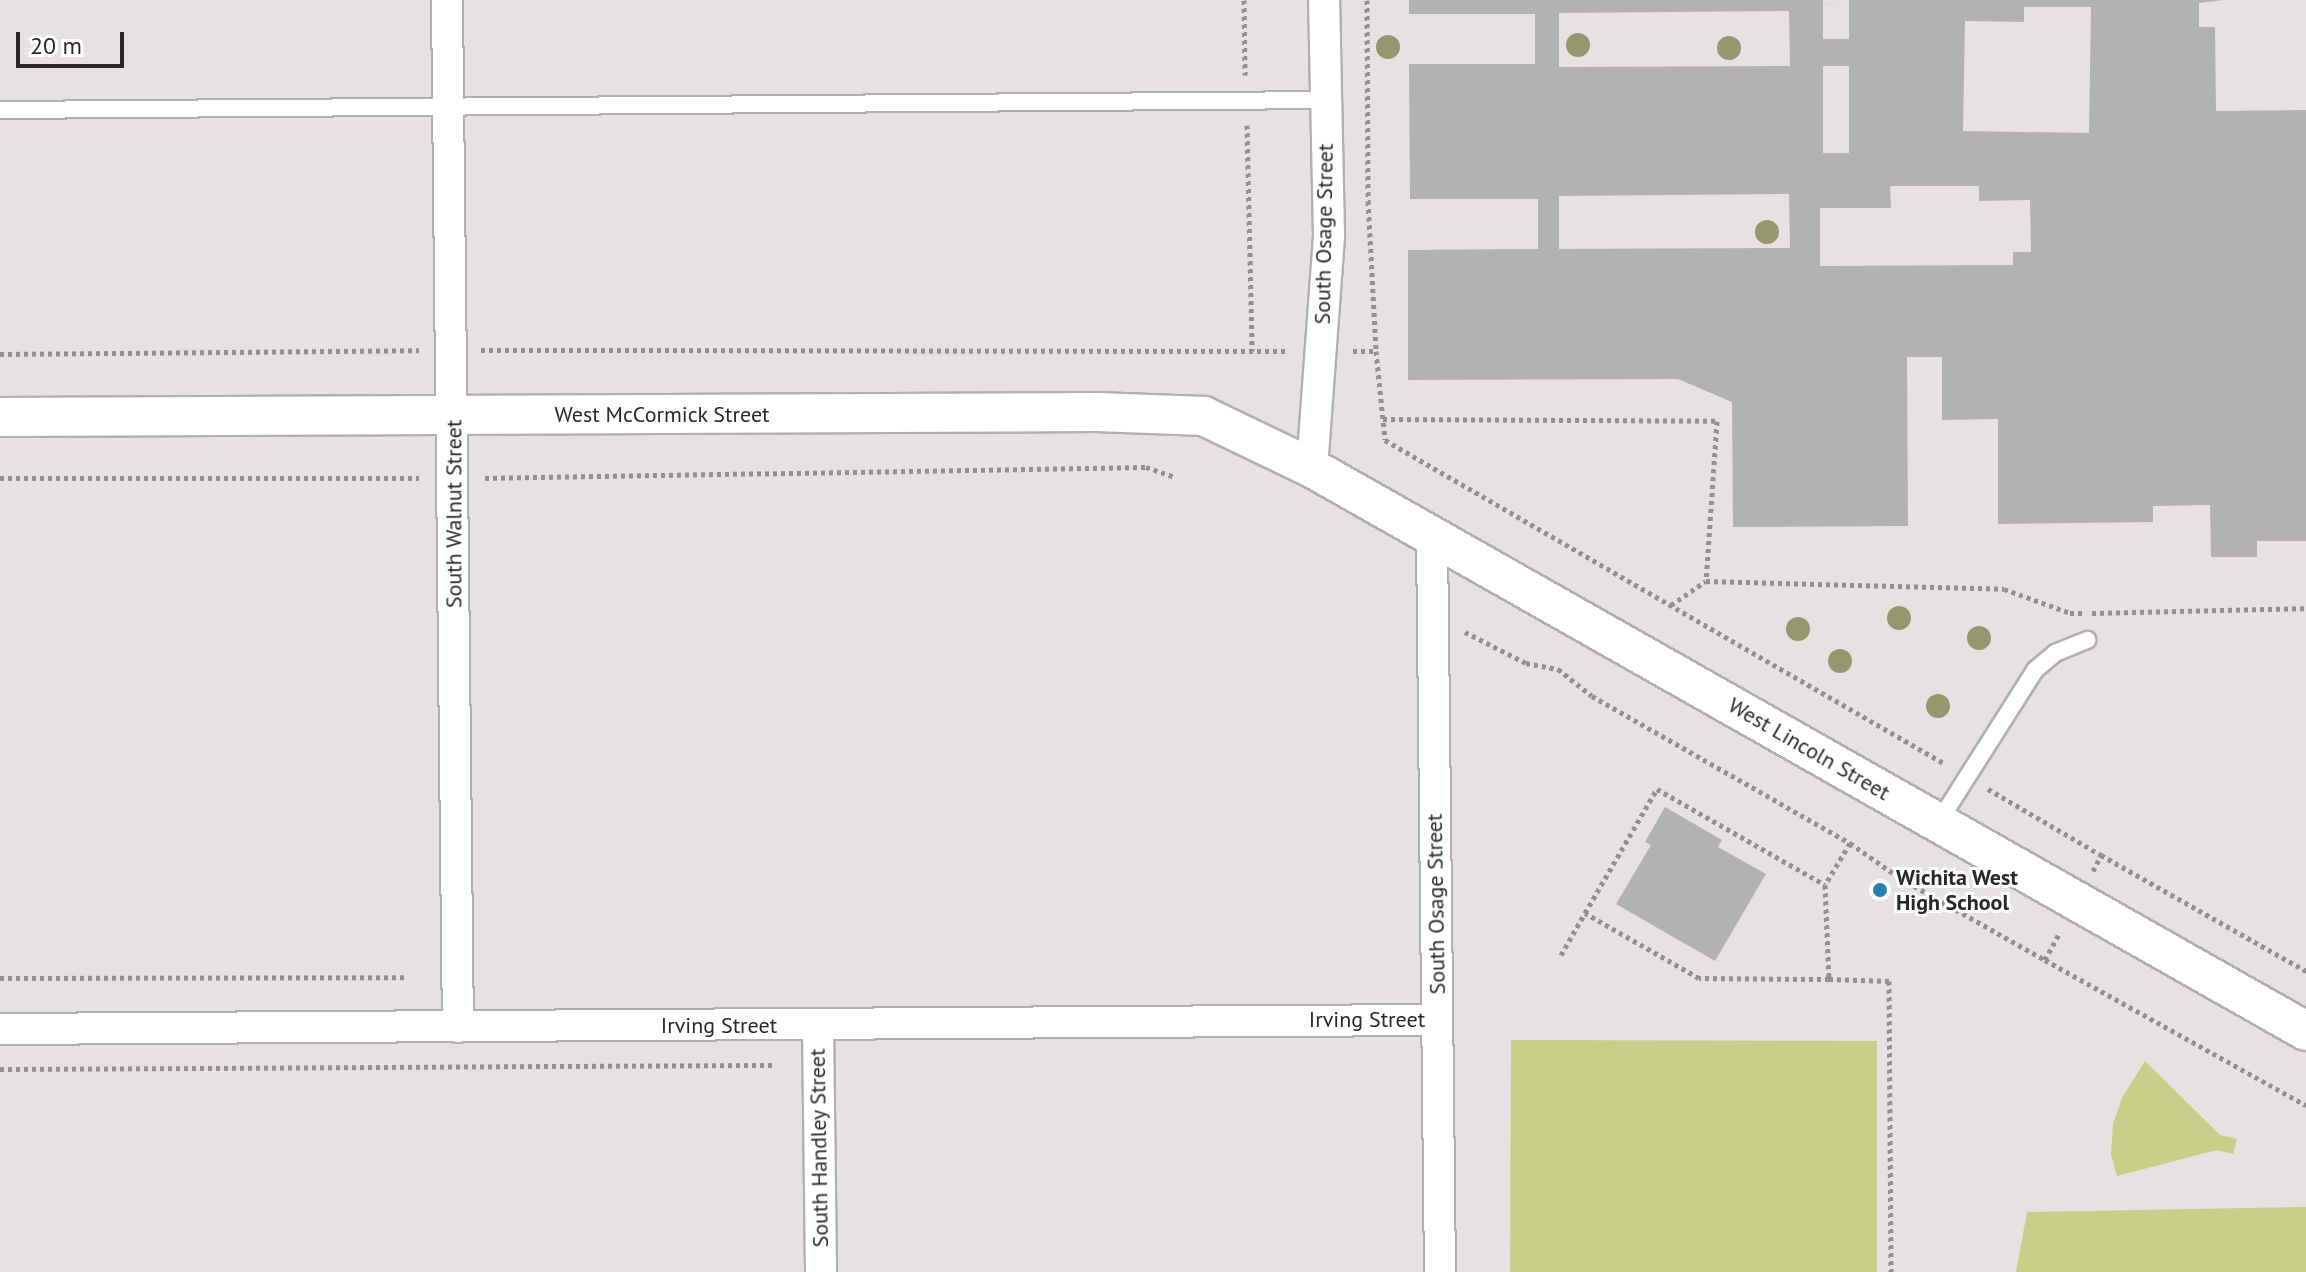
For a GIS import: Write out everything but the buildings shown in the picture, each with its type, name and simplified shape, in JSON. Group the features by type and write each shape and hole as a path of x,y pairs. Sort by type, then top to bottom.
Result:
{"street":[{"name":"South Walnut Street","path":"447,0 458,1027"},
{"name":"South Osage Street","path":"1312,468 1329,235 1324,0"},
{"name":"West McCormick Street","path":"0,417 1097,412 1204,416 1312,468"},
{"name":"West Lincoln Street","path":"1312,468 2306,1031"},
{"name":"South Osage Street","path":"1432,536 1440,1272"},
{"name":"Irving Street","path":"0,1029 1437,1020"},
{"name":"South Handley Street","path":"818,1025 821,1272"}],"lane":[{"path":"0,110 1326,100"},
{"path":"1938,823 2035,670 2055,653 2088,640"}],"path":[{"path":"1244,0 1252,351"},
{"path":"1367,0 1368,201 1376,351 1385,440 2101,855"},
{"path":"0,354 452,350 1376,351"},
{"path":"1383,419 1717,421 1706,581"},
{"path":"0,478 453,478 1146,467 1175,477"},
{"path":"1671,605 1706,581 2004,589 2070,613 2306,608"},
{"path":"1433,616 1526,663 1558,669 1592,696 1850,843 1825,885 1829,979"},
{"path":"1561,955 1657,789 1825,885"},
{"path":"1585,913 1699,978 1889,981 1891,1272"},
{"path":"2045,960 2306,1105"},
{"path":"0,978 407,977"},
{"path":"0,1069 776,1065"}],"green space":[{"path":"1511,1040 1877,1041 1877,1272 1510,1272"},
{"path":"2145,1061 2220,1135 2237,1139 2233,1154 2217,1150 2117,1176 2111,1155 2113,1124 2122,1098"},
{"path":"2306,1207 2306,1272 2016,1272 2027,1212"}],"place":[{"name":"Wichita West High School","path":"1880,890"}]}
